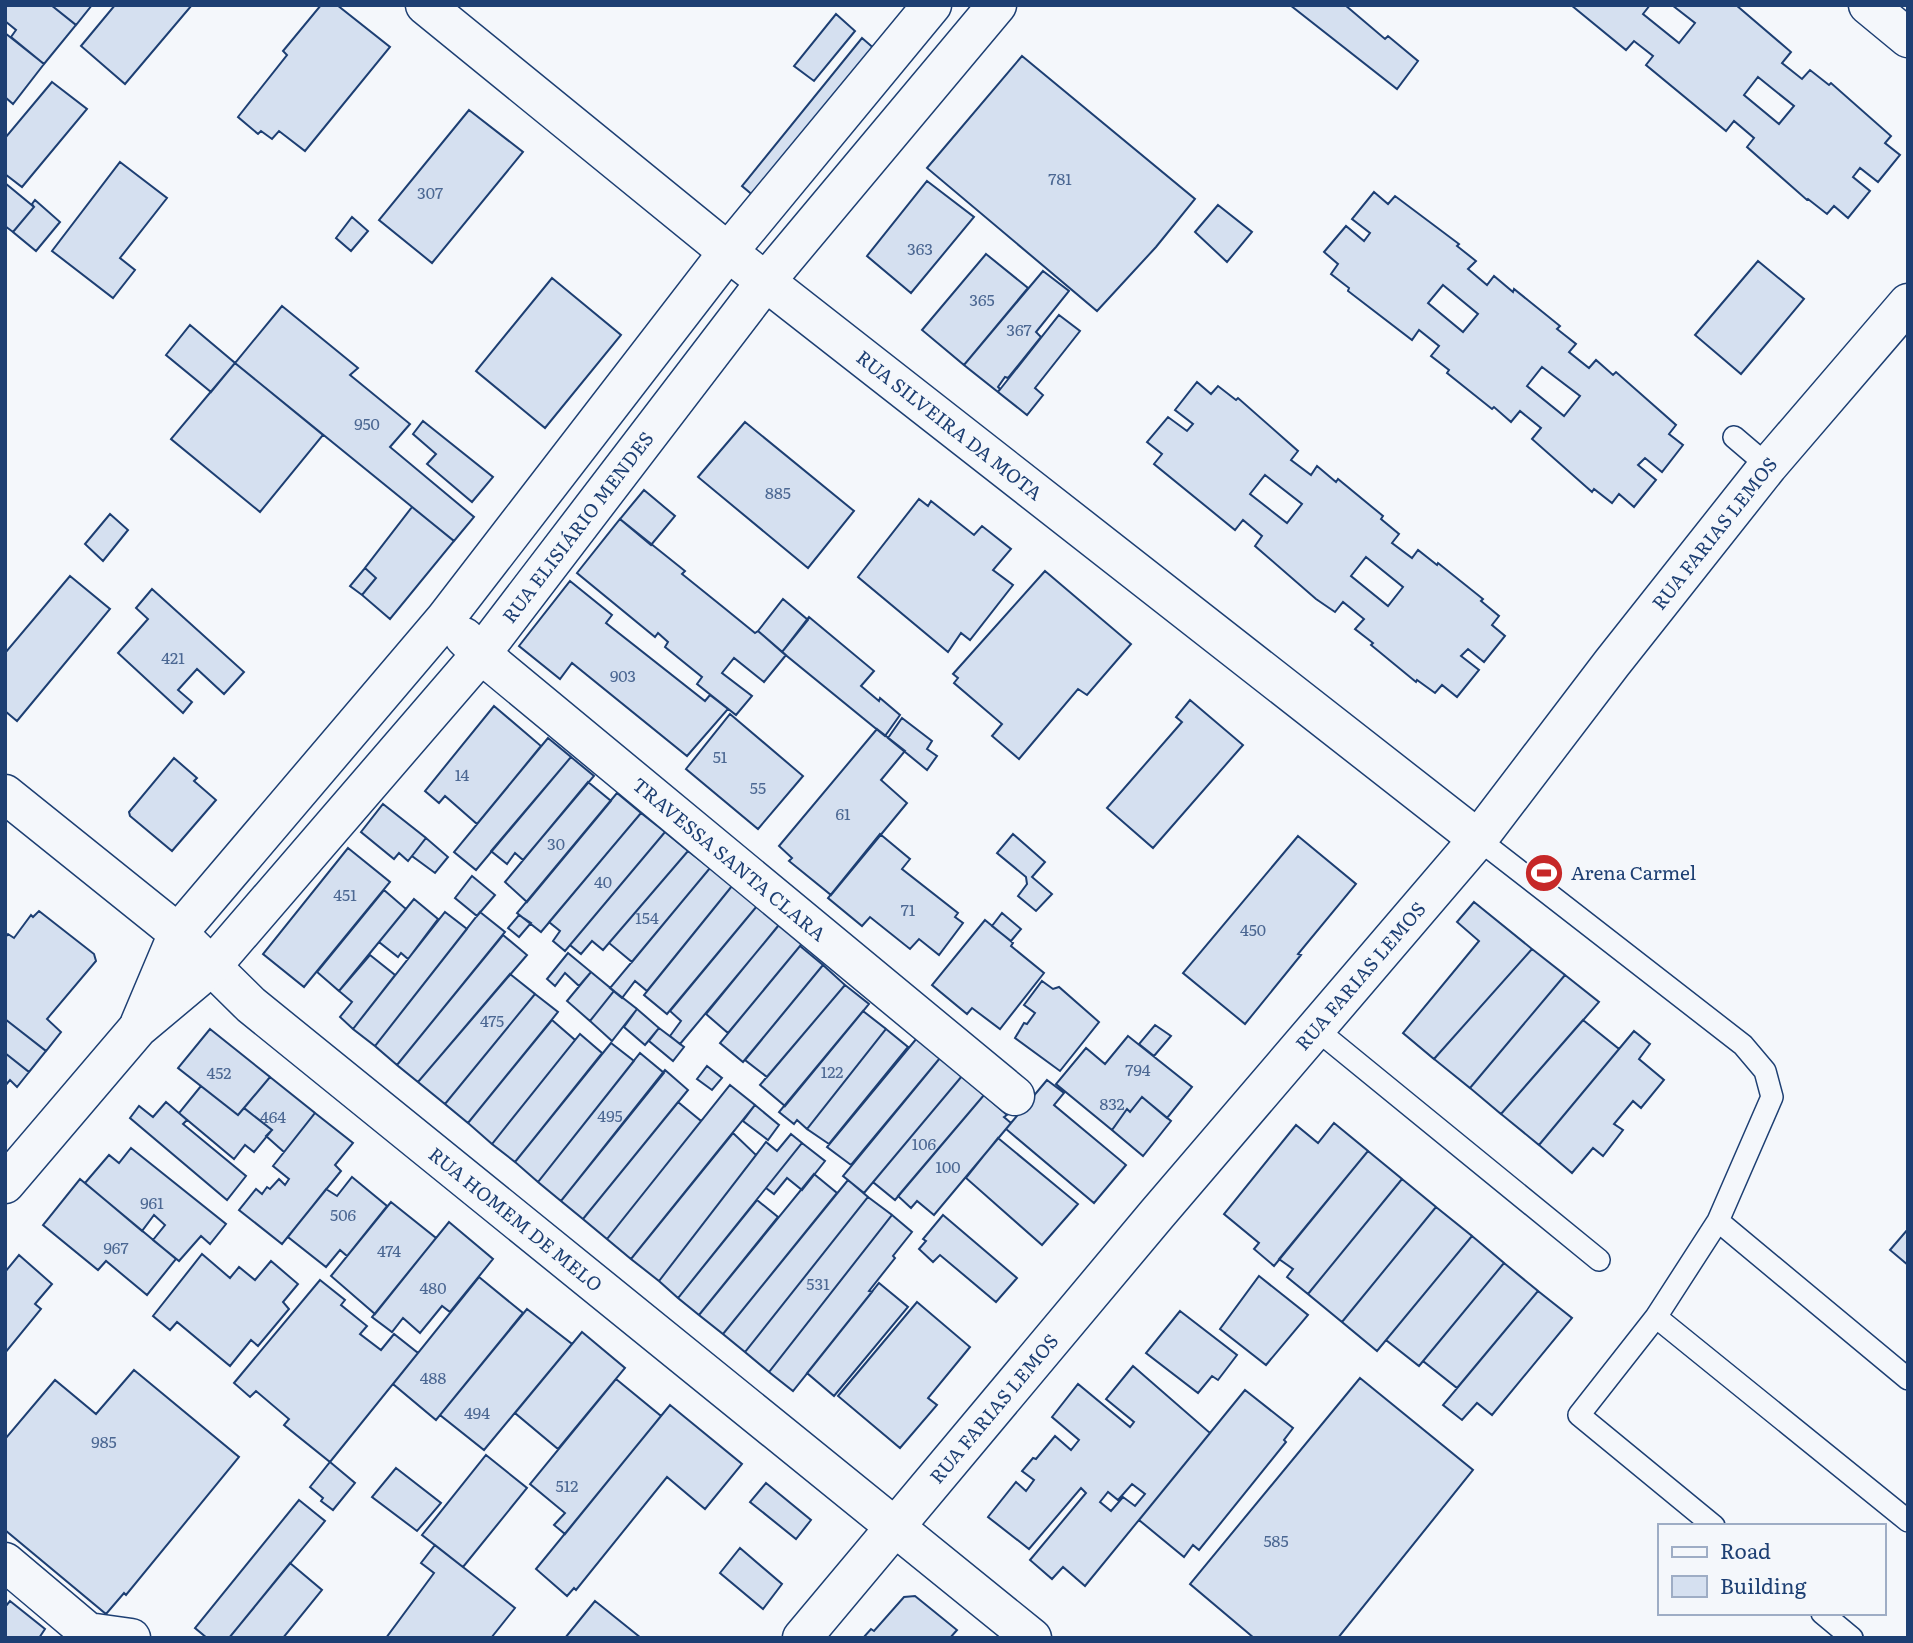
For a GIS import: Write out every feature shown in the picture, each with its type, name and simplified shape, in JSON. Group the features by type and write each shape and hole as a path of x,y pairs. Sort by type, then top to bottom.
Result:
{"street":[{"name":"RUA SILVEIRA DA MOTA","path":"425,5 728,252 1478,839"},
{"name":"RUA ELISIÁRIO MENDES","path":"138,1028 178,933 445,619 728,252 932,5"},
{"name":"RUA ELISIÁRIO MENDES","path":"5,1184 138,1028 212,966 481,654 766,281 997,5"},
{"path":"1868,5 1908,38"},
{"name":"RUA FARIAS LEMOS","path":"802,1638 1478,839 1612,663 1768,466 1908,303"},
{"name":"TRAVESSA SANTA CLARA","path":"445,619 481,654 1015,1096"},
{"name":"RUA HOMEM DE MELO","path":"5,794 178,933 261,1014 1032,1638"},
{"path":"5,1562 88,1632 131,1638"}],"lane":[{"path":"1734,436 1768,466"},
{"path":"1478,839 1743,1045 1765,1071 1772,1097 1718,1221 1656,1317 1579,1415 1712,1524"},
{"path":"1316,1029 1599,1261"},
{"path":"1718,1221 1908,1380"},
{"path":"1656,1317 1908,1521"},
{"path":"1824,1615 1852,1638"}],"building":[{"path":"5,5 51,5 76,25 44,64 11,37 16,30 5,21"},
{"path":"51,5 92,5 76,25"},
{"path":"115,5 192,5 125,84 81,46"},
{"path":"321,5 337,5 390,47 305,151 279,131 272,139 261,131 258,134 238,117 287,55 283,51"},
{"path":"1290,5 1345,5 1385,39 1388,36 1418,61 1397,89"},
{"path":"1571,5 1650,5 1643,14 1679,43 1695,23 1672,5 1736,5 1791,52 1782,63 1802,79 1810,70 1829,85 1831,83 1891,136 1885,143 1900,155 1878,182 1860,168 1853,177 1870,191 1848,218 1834,206 1827,214 1807,200 1747,147 1754,138 1734,121 1726,131 1646,65 1653,56 1634,41 1626,50","holes":["1758,77 1794,106 1779,124 1744,95"]},
{"path":"836,14 855,31 814,81 794,66"},
{"path":"5,33 44,64 13,104 5,97"},
{"path":"862,38 884,57 761,202 742,186"},
{"path":"1022,56 1195,199 1156,247 1097,311 927,168"},
{"path":"52,82 87,109 22,187 5,174 5,138"},
{"path":"469,110 523,152 432,263 379,220"},
{"path":"120,162 167,198 120,258 135,270 113,298 52,251"},
{"path":"927,181 974,217 911,293 867,256"},
{"path":"5,183 34,207 13,232 5,226"},
{"path":"1374,192 1388,204 1395,196 1459,244 1457,246 1476,261 1468,269 1487,285 1494,276 1560,326 1557,329 1576,344 1569,352 1589,368 1596,360 1613,375 1616,372 1676,425 1669,434 1683,445 1662,472 1645,458 1638,465 1656,480 1634,507 1619,494 1612,503 1594,489 1592,492 1532,439 1541,428 1520,411 1511,422 1494,407 1492,409 1447,373 1449,370 1431,356 1439,346 1419,330 1412,340 1348,291 1349,288 1331,274 1338,264 1324,252 1346,226 1364,241 1370,233 1352,219","holes":["1443,285 1478,314 1463,332 1428,303","1542,367 1580,396 1564,416 1527,386"]},
{"path":"35,200 60,222 36,251 13,232 34,207 32,204"},
{"path":"1218,205 1252,232 1227,262 1195,232"},
{"path":"352,217 368,231 351,251 336,238"},
{"path":"986,254 1028,288 964,365 922,330"},
{"path":"1758,261 1804,299 1741,374 1695,335"},
{"path":"1043,271 1069,291 1036,332 1041,337 1008,378 1005,377 998,387 998,392 964,365"},
{"path":"552,278 621,335 545,428 476,371"},
{"path":"282,306 358,368 350,375 410,424 390,447 474,517 454,541 235,363"},
{"path":"1059,315 1080,331 1035,388 1043,395 1027,415 998,392"},
{"path":"190,325 235,363 211,392 166,355"},
{"path":"235,363 323,435 260,512 171,439"},
{"path":"1197,382 1211,394 1218,386 1236,400 1238,398 1298,451 1291,460 1311,475 1317,466 1336,482 1338,479 1383,516 1381,519 1399,534 1392,543 1412,558 1418,550 1483,599 1481,601 1499,616 1492,625 1505,636 1484,662 1468,649 1461,656 1479,670 1457,697 1442,685 1435,693 1417,680 1416,682 1355,629 1364,619 1343,602 1335,612 1316,599 1255,546 1262,536 1243,520 1235,530 1154,464 1162,454 1147,442 1168,417 1187,431 1193,424 1175,410","holes":["1265,475 1302,504 1287,523 1250,494","1366,557 1403,587 1388,606 1351,576"]},
{"path":"423,421 493,477 472,502 427,464 436,454 413,434"},
{"path":"745,422 854,511 808,568 698,477"},
{"path":"644,490 675,516 651,545 620,519"},
{"path":"919,499 928,506 931,501 974,535 982,526 1011,549 993,570 1013,585 970,640 961,633 948,652 858,577"},
{"path":"412,507 454,541 390,619 362,595 376,578 365,568"},
{"path":"110,514 128,530 103,561 85,544"},
{"path":"620,519 685,571 682,574 786,655 764,682 734,658 722,673 752,696 736,715 697,684 702,677 665,647 668,642 658,633 655,637 577,573"},
{"path":"365,568 376,578 362,595 350,586"},
{"path":"1045,571 1131,644 1087,695 1078,689 1019,759 992,736 1002,724 954,683 958,678 953,674"},
{"path":"70,576 110,609 17,721 5,711 5,653"},
{"path":"570,581 612,615 606,623 705,701 710,695 728,709 687,756 572,663 560,679 519,646"},
{"path":"152,589 244,672 224,694 197,669 178,690 192,702 183,713 118,653 148,619 136,608"},
{"path":"783,599 808,620 782,652 758,631"},
{"path":"809,617 874,671 861,686 900,715 885,736 782,652"},
{"path":"1190,700 1243,745 1153,848 1107,808 1182,722 1176,717"},
{"path":"494,706 541,746 477,824 445,796 439,803 425,791"},
{"path":"730,714 803,776 758,829 686,769"},
{"path":"902,718 932,741 927,749 937,756 927,770 888,738"},
{"path":"877,729 905,751 881,780 907,803 831,895 789,861 792,858 779,846"},
{"path":"548,738 571,757 476,870 454,852"},
{"path":"571,757 594,776 523,860 515,853 507,864 491,851"},
{"path":"174,758 197,778 194,781 216,800 172,851 130,816 129,812"},
{"path":"588,782 611,801 527,902 505,882"},
{"path":"617,793 641,813 541,932 517,913"},
{"path":"383,804 426,838 408,861 399,853 394,859 361,832"},
{"path":"641,813 665,832 565,951 553,941 560,931 549,922"},
{"path":"665,832 688,851 603,950 592,941 581,954 570,945"},
{"path":"880,834 910,859 902,869 958,913 955,917 963,923 939,955 919,939 910,949 870,917 862,926 828,898"},
{"path":"1013,834 1045,862 1032,877 1052,894 1036,911 1018,896 1027,884 1026,877 997,853"},
{"path":"1298,836 1356,884 1245,1024 1183,973"},
{"path":"426,838 448,857 435,873 412,856"},
{"path":"348,848 390,882 304,987 263,954"},
{"path":"688,851 710,868 632,962 609,943"},
{"path":"710,868 732,886 647,991 635,981 622,998 610,988"},
{"path":"472,876 495,895 477,916 455,898"},
{"path":"732,886 757,906 667,1014 644,995"},
{"path":"384,890 406,909 339,991 317,972"},
{"path":"414,899 438,919 408,959 401,953 398,957 379,942"},
{"path":"1474,902 1532,949 1434,1059 1403,1033 1479,941 1457,922"},
{"path":"757,906 780,924 680,1044 670,1036 681,1021 670,1011"},
{"path":"39,911 94,954 96,961 47,1019 61,1032 46,1051 5,1019 5,938 8,934 14,938 31,915 33,917"},
{"path":"445,912 467,929 375,1046 353,1029"},
{"path":"480,912 505,932 397,1065 375,1046"},
{"path":"1002,913 1021,929 1011,941 992,926"},
{"path":"519,915 531,923 519,937 508,928"},
{"path":"985,920 1044,973 1000,1029 972,1008 967,1014 932,985"},
{"path":"782,921 805,940 728,1033 706,1014"},
{"path":"503,935 527,955 418,1082 397,1065"},
{"path":"800,946 823,965 743,1062 720,1043"},
{"path":"1532,949 1565,975 1470,1088 1434,1059"},
{"path":"568,953 591,972 579,986 565,973 555,986 547,979"},
{"path":"370,955 395,975 353,1029 340,1017 352,1002 339,991"},
{"path":"823,965 845,985 767,1077 745,1060"},
{"path":"591,972 614,991 590,1021 567,1001"},
{"path":"510,974 535,994 445,1104 418,1082"},
{"path":"1565,975 1599,1002 1501,1114 1470,1088"},
{"path":"1042,981 1053,989 1059,987 1099,1022 1060,1071 1015,1038 1024,1023 1027,1024 1035,1013 1024,1005"},
{"path":"845,985 869,1004 785,1106 760,1085"},
{"path":"614,991 637,1009 612,1041 590,1021"},
{"path":"535,994 558,1012 468,1123 445,1104"},
{"path":"637,1009 659,1028 645,1045 624,1027"},
{"path":"863,1011 886,1029 807,1129 797,1120 794,1124 779,1112"},
{"path":"5,1019 46,1051 29,1072 5,1053"},
{"path":"552,1020 575,1040 492,1144 468,1123"},
{"path":"1583,1020 1619,1049 1539,1145 1501,1114"},
{"path":"1155,1025 1171,1036 1154,1056 1139,1044"},
{"path":"659,1028 684,1047 673,1061 649,1041"},
{"path":"210,1029 270,1077 238,1115 178,1068"},
{"path":"886,1029 908,1047 829,1144 807,1129"},
{"path":"1634,1031 1650,1044 1639,1059 1664,1080 1641,1108 1633,1101 1614,1124 1623,1130 1603,1156 1593,1148 1572,1173 1539,1145"},
{"path":"580,1034 602,1053 515,1162 492,1144"},
{"path":"1128,1036 1192,1087 1167,1118 1142,1097 1130,1112 1127,1109 1112,1130 1056,1084 1086,1048 1105,1064"},
{"path":"917,1038 940,1058 851,1165 827,1147"},
{"path":"611,1043 634,1061 538,1182 515,1162"},
{"path":"5,1053 29,1072 17,1087 10,1080 5,1086"},
{"path":"640,1053 664,1073 561,1201 538,1182"},
{"path":"940,1058 962,1076 864,1193 843,1176"},
{"path":"707,1066 722,1078 712,1090 697,1079"},
{"path":"665,1070 688,1090 583,1219 561,1201"},
{"path":"962,1076 984,1095 895,1200 873,1182"},
{"path":"270,1077 315,1113 284,1152 266,1136 272,1130 244,1108"},
{"path":"1047,1080 1064,1093 1054,1105 1126,1165 1094,1203 1006,1129"},
{"path":"730,1085 755,1105 631,1259 607,1239"},
{"path":"201,1086 238,1115 244,1108 272,1130 254,1152 245,1145 234,1159 179,1113"},
{"path":"984,1095 1007,1115 1004,1117 1011,1123 934,1215 917,1201 911,1208 898,1196"},
{"path":"1142,1097 1171,1121 1143,1156 1112,1130 1127,1109 1130,1112"},
{"path":"166,1102 187,1120 183,1124 246,1176 227,1200 130,1118 139,1106 153,1117"},
{"path":"678,1102 701,1121 607,1239 583,1219"},
{"path":"755,1105 779,1125 768,1140 743,1121"},
{"path":"315,1113 353,1143 335,1165 341,1171 282,1244 239,1210 256,1189 262,1194 279,1179 285,1185 289,1179 273,1166"},
{"path":"1334,1123 1368,1151 1274,1266 1254,1249 1259,1243 1224,1214 1296,1125 1318,1143"},
{"path":"733,1133 756,1155 659,1281 631,1259"},
{"path":"791,1134 802,1143 678,1298 659,1281 766,1142 777,1151"},
{"path":"998,1138 1078,1204 1042,1245 966,1178"},
{"path":"802,1143 825,1161 802,1190 787,1178 774,1194 766,1188"},
{"path":"131,1148 226,1224 210,1244 201,1236 179,1261 153,1240 165,1225 154,1215 142,1231 85,1183 109,1155 119,1163"},
{"path":"1368,1151 1402,1179 1308,1294 1287,1277 1293,1269 1279,1259"},
{"path":"814,1174 837,1193 723,1334 699,1315"},
{"path":"352,1177 387,1206 347,1256 340,1250 326,1267 288,1237 326,1189 337,1196"},
{"path":"80,1179 176,1259 147,1295 106,1261 98,1270 43,1225"},
{"path":"1402,1179 1436,1207 1342,1322 1308,1294"},
{"path":"848,1180 868,1197 745,1352 723,1334"},
{"path":"868,1197 892,1215 769,1372 745,1352"},
{"path":"757,1200 778,1217 699,1315 678,1298"},
{"path":"391,1202 436,1238 375,1314 331,1276"},
{"path":"1436,1207 1472,1236 1377,1351 1342,1322"},
{"path":"892,1215 912,1232 869,1291 872,1292 793,1391 769,1372"},
{"path":"943,1215 1017,1278 996,1302 940,1255 933,1262 919,1249 926,1241 923,1239"},
{"path":"449,1222 493,1259 450,1312 442,1306 420,1333 403,1318 392,1332 372,1317"},
{"path":"1908,1229 1908,1265 1890,1250"},
{"path":"1472,1236 1504,1263 1419,1366 1386,1340"},
{"path":"202,1254 230,1278 239,1267 255,1280 271,1261 298,1284 283,1302 289,1309 258,1346 251,1340 230,1366 177,1322 170,1330 153,1316"},
{"path":"19,1255 52,1284 35,1304 41,1309 5,1353 5,1272"},
{"path":"1504,1263 1538,1291 1457,1388 1423,1361"},
{"path":"1259,1276 1308,1315 1266,1365 1220,1329"},
{"path":"479,1277 523,1313 436,1420 393,1384"},
{"path":"320,1280 345,1300 341,1305 367,1326 360,1334 381,1350 394,1334 418,1353 330,1462 284,1425 289,1419 256,1391 250,1397 234,1383"},
{"path":"879,1283 908,1307 834,1396 807,1373"},
{"path":"1538,1291 1572,1318 1492,1415 1477,1403 1462,1420 1443,1405"},
{"path":"917,1302 970,1347 928,1398 937,1405 900,1448 838,1396"},
{"path":"527,1309 572,1344 484,1450 440,1415"},
{"path":"1180,1311 1237,1355 1218,1380 1212,1376 1198,1393 1146,1353"},
{"path":"582,1332 625,1368 558,1449 515,1413"},
{"path":"1133,1366 1210,1433 1085,1586 1063,1567 1052,1579 1030,1560 1086,1493 1081,1488 1029,1549 988,1517 1016,1482 1026,1491 1034,1480 1022,1471 1055,1436 1071,1450 1079,1440 1052,1417 1078,1384 1130,1427 1134,1422 1106,1399","holes":["1132,1484 1145,1494 1135,1506 1123,1497 1111,1511 1100,1502 1108,1492 1118,1500"]},
{"path":"134,1370 239,1457 126,1595 124,1593 106,1614 5,1530 5,1439 55,1380 96,1414"},
{"path":"1360,1378 1473,1470 1338,1638 1254,1638 1190,1584"},
{"path":"616,1379 661,1416 565,1534 554,1525 565,1513 530,1484"},
{"path":"1245,1390 1293,1428 1284,1440 1286,1442 1199,1550 1193,1545 1184,1557 1139,1520"},
{"path":"670,1405 742,1464 705,1509 667,1477 576,1590 574,1588 567,1596 536,1569"},
{"path":"486,1455 527,1488 463,1567 422,1535"},
{"path":"330,1462 355,1483 333,1510 321,1501 323,1498 310,1487"},
{"path":"396,1468 441,1503 417,1531 372,1497"},
{"path":"766,1483 811,1520 796,1539 750,1502"},
{"path":"299,1500 325,1521 229,1638 207,1638 195,1628"},
{"path":"435,1545 515,1608 491,1638 386,1638 434,1573 421,1563"},
{"path":"740,1548 782,1584 763,1609 720,1573"},
{"path":"290,1563 322,1590 283,1638 229,1638"},
{"path":"915,1596 957,1630 950,1638 863,1638 871,1629 874,1631 904,1597"},
{"path":"10,1601 45,1629 39,1638 5,1638 5,1607"},
{"path":"595,1601 641,1638 565,1638"}],"place":[{"name":"Arena Carmel","path":"1544,873"}]}
